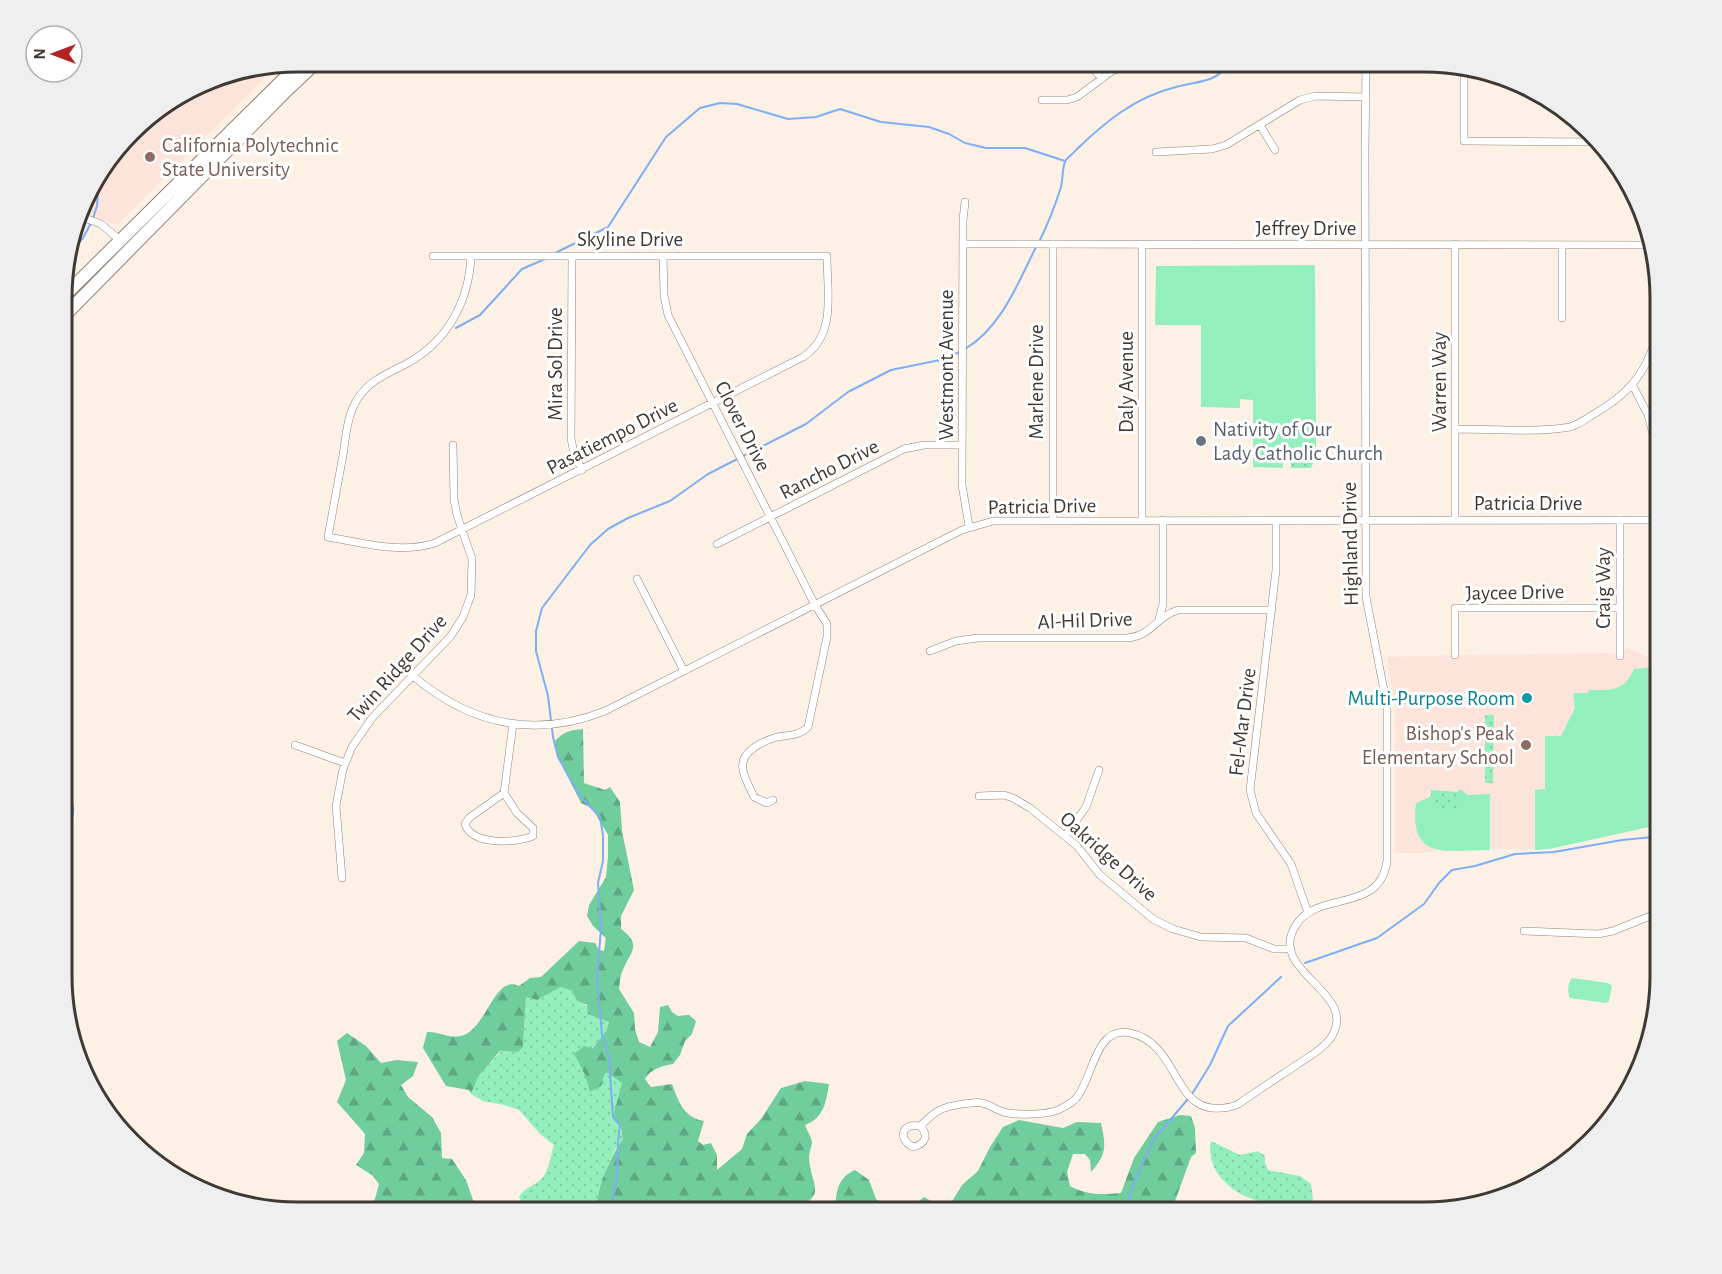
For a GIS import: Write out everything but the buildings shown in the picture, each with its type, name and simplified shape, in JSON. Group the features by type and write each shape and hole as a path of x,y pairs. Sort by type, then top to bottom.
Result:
{"highway":[{"path":"72,288 291,72"},
{"path":"72,308 307,72"}],"street":[{"path":"1096,72 1102,79"},
{"path":"1042,100 1067,100 1077,97 1114,72"},
{"name":"Highland Drive","path":"1308,913 1370,891 1386,870 1387,706 1366,604 1366,72"},
{"path":"1464,75 1464,141 1587,141"},
{"path":"1156,152 1217,148 1226,145 1300,100 1310,97 1366,97"},
{"path":"1260,124 1275,150"},
{"name":"Westmont Avenue","path":"965,202 962,445 963,500 969,526"},
{"path":"86,219 101,224 130,250"},
{"name":"Jeffrey Drive","path":"963,244 1643,245"},
{"name":"Marlene Drive","path":"1053,244 1053,520"},
{"name":"Daly Avenue","path":"1142,244 1142,520"},
{"name":"Warren Way","path":"1455,244 1455,520"},
{"path":"1562,245 1562,318"},
{"name":"Skyline Drive","path":"433,256 827,256"},
{"name":"Pasatiempo Drive","path":"471,256 469,278 463,299 445,331 418,357 374,381 355,403 348,423 328,537 391,547 413,548 435,543 803,357 818,345 826,327 827,256"},
{"name":"Mira Sol Drive","path":"572,256 571,438 574,454 582,470"},
{"name":"Clover Drive","path":"663,256 666,308 827,624 808,727 795,735 760,742 744,755 743,772 754,797 767,803 773,800"},
{"path":"1455,429 1555,429 1573,426 1610,405 1643,372 1650,357"},
{"path":"1632,384 1650,423"},
{"name":"Twin Ridge Drive","path":"342,878 336,806 338,787 345,763 361,731 450,637 468,606 473,571 469,547 457,515 454,499 453,445"},
{"name":"Rancho Drive","path":"717,544 904,449 924,445 962,445"},
{"path":"1156,624 1163,604 1163,520"},
{"name":"Fel-Mar Drive","path":"1276,520 1276,570 1251,798 1257,813 1291,864 1308,913"},
{"name":"Craig Way","path":"1620,520 1620,656"},
{"name":"Patricia Drive","path":"412,676 439,697 480,717 534,726 565,723 595,715 969,526 993,521 1650,520"},
{"path":"637,579 684,671"},
{"name":"Jaycee Drive","path":"1455,654 1455,608 1620,608"},
{"name":"Al-Hil Drive","path":"930,651 956,641 978,639 1128,639 1148,632 1166,615 1178,610 1272,610"},
{"path":"504,793 469,818 465,824 474,836 501,842 522,841 533,836 533,828 517,813 504,793 513,724"},
{"path":"295,745 345,763"},
{"path":"1065,836 1086,807 1099,770"},
{"name":"Oakridge Drive","path":"979,795 995,794 1013,798 1030,808 1083,853 1100,875 1154,918 1173,929 1201,937 1246,938 1274,949 1291,949"},
{"path":"920,1126 942,1108 981,1102 1007,1113 1044,1113 1058,1109 1077,1097 1101,1046 1115,1032 1122,1031 1134,1033 1155,1044 1186,1091 1200,1106 1208,1109 1225,1109 1237,1105 1321,1048 1333,1035 1336,1023 1333,1005 1294,962 1291,949 1294,928 1308,913"},
{"path":"1524,931 1598,934 1613,931 1650,916"}],"shaded area":[{"name":"California Polytechnic State University","path":"268,74 117,225 88,214 110,172 138,138 172,110 198,95 225,84"},
{"name":"Bishop's Peak Elementary School","path":"1627,648 1650,658 1650,826 1549,849 1444,849 1426,853 1395,853 1395,707 1387,657 1611,653 1620,656"}],"green space":[{"path":"1315,265 1316,450 1298,450 1291,456 1291,461 1283,461 1283,468 1253,467 1253,458 1256,456 1253,455 1253,400 1240,399 1240,408 1201,407 1201,325 1155,325 1156,266"},
{"path":"1298,450 1316,450 1316,457 1311,468 1291,468 1291,456"},
{"path":"1650,668 1650,826 1549,849 1535,850 1535,790 1545,789 1545,736 1561,736 1575,708 1573,693 1616,688 1626,682 1634,669"},
{"path":"1485,715 1494,715 1493,783 1485,783"},
{"path":"583,729 584,783 605,790 610,787 620,802 622,831 634,890 621,916 621,929 632,940 633,949 621,974 619,989 634,1013 639,1042 650,1047 658,1032 660,1007 668,1005 678,1016 689,1015 696,1021 692,1034 685,1041 680,1055 673,1064 653,1070 645,1079 651,1087 672,1084 683,1108 691,1116 704,1121 698,1141 703,1145 711,1143 717,1155 717,1170 742,1149 747,1134 761,1119 781,1088 805,1081 829,1084 820,1114 805,1125 812,1141 809,1158 815,1190 814,1195 807,1202 596,1202 604,1175 623,1138 620,1125 613,1117 622,1083 605,1073 601,1086 590,1092 585,1075 574,1054 584,1046 593,1048 606,1031 609,1022 588,1014 587,1005 577,1001 572,991 561,987 537,1000 526,997 523,1047 518,1052 500,1051 478,1077 471,1094 469,1090 446,1086 423,1048 427,1032 459,1036 472,1030 504,987 511,984 519,986 530,978 541,977 579,941 595,943 599,950 604,951 606,938 593,926 587,916 589,905 606,877 608,835 592,808 581,803 558,757 555,741 561,735"},
{"path":"1431,790 1458,792 1458,813 1444,811 1433,805 1428,798 1431,796"},
{"path":"1458,790 1462,790 1467,795 1490,794 1490,850 1434,849 1425,844 1419,835 1415,822 1416,803 1428,798 1440,810 1457,813"},
{"path":"1572,978 1608,983 1612,986 1609,1001 1606,1003 1570,998 1568,987"},
{"path":"561,987 572,991 577,1001 600,1018 609,1021 601,1039 592,1048 584,1046 577,1060 585,1075 608,1072 622,1082 620,1125 623,1138 608,1164 597,1202 521,1202 519,1197 545,1174 554,1145 540,1134 519,1110 483,1101 471,1094 478,1077 501,1051 518,1052 523,1047 526,997 537,1000"},
{"path":"347,1033 366,1046 381,1063 396,1060 418,1062 413,1076 401,1085 408,1097 432,1117 441,1133 442,1158 452,1159 466,1180 476,1202 372,1202 375,1199 379,1184 372,1175 356,1165 364,1153 365,1134 337,1102 346,1080 337,1041"},
{"path":"1180,1115 1191,1116 1195,1128 1196,1153 1191,1157 1175,1202 952,1202 962,1185 978,1171 1003,1127 1019,1120 1063,1128 1077,1122 1101,1123 1104,1138 1103,1155 1091,1172 1090,1160 1085,1154 1073,1154 1067,1172 1070,1186 1094,1194 1121,1193 1134,1158 1158,1122"},
{"path":"1211,1141 1240,1155 1258,1151 1265,1156 1268,1170 1300,1176 1311,1184 1313,1202 1264,1202 1246,1197 1226,1183 1218,1174 1210,1153"},
{"path":"855,1170 869,1180 876,1199 881,1202 836,1202 838,1187 844,1177"},
{"path":"924,1197 933,1202 918,1202"}],"waterway":[{"path":"1039,242 1061,187 1065,163 1087,140 1110,120 1147,97 1161,91 1213,78 1221,72"},
{"path":"555,253 608,227 666,137 700,108 720,103 737,104 788,119 816,117 840,109 881,122 929,127 965,143 986,148 1025,148 1065,161"},
{"path":"93,218 98,193"},
{"path":"80,242 91,223"},
{"path":"965,349 978,340 999,317 1036,247"},
{"path":"456,328 480,315 522,269 545,259"},
{"path":"612,1202 617,1179 620,1125 613,1117 609,1057 602,1035 597,980 601,928 598,883 603,861 603,835 600,817 579,795 558,757 548,696 536,651 536,631 542,608 590,545 608,529 670,501 708,474 806,424 848,392 891,370 940,360 960,352"},
{"path":"72,801 72,820"},
{"path":"1305,963 1377,938 1424,904 1452,870 1515,854 1554,852 1650,837"},
{"path":"1192,1094 1210,1065 1228,1026 1281,977"},
{"path":"1128,1202 1131,1190 1153,1140 1188,1099"}],"place":[{"name":"California Polytechnic State University","path":"150,157"},
{"name":"Nativity of Our Lady Catholic Church","path":"1201,441"},
{"name":"Multi-Purpose Room","path":"1527,698"},
{"name":"Bishop's Peak Elementary School","path":"1526,745"}]}
